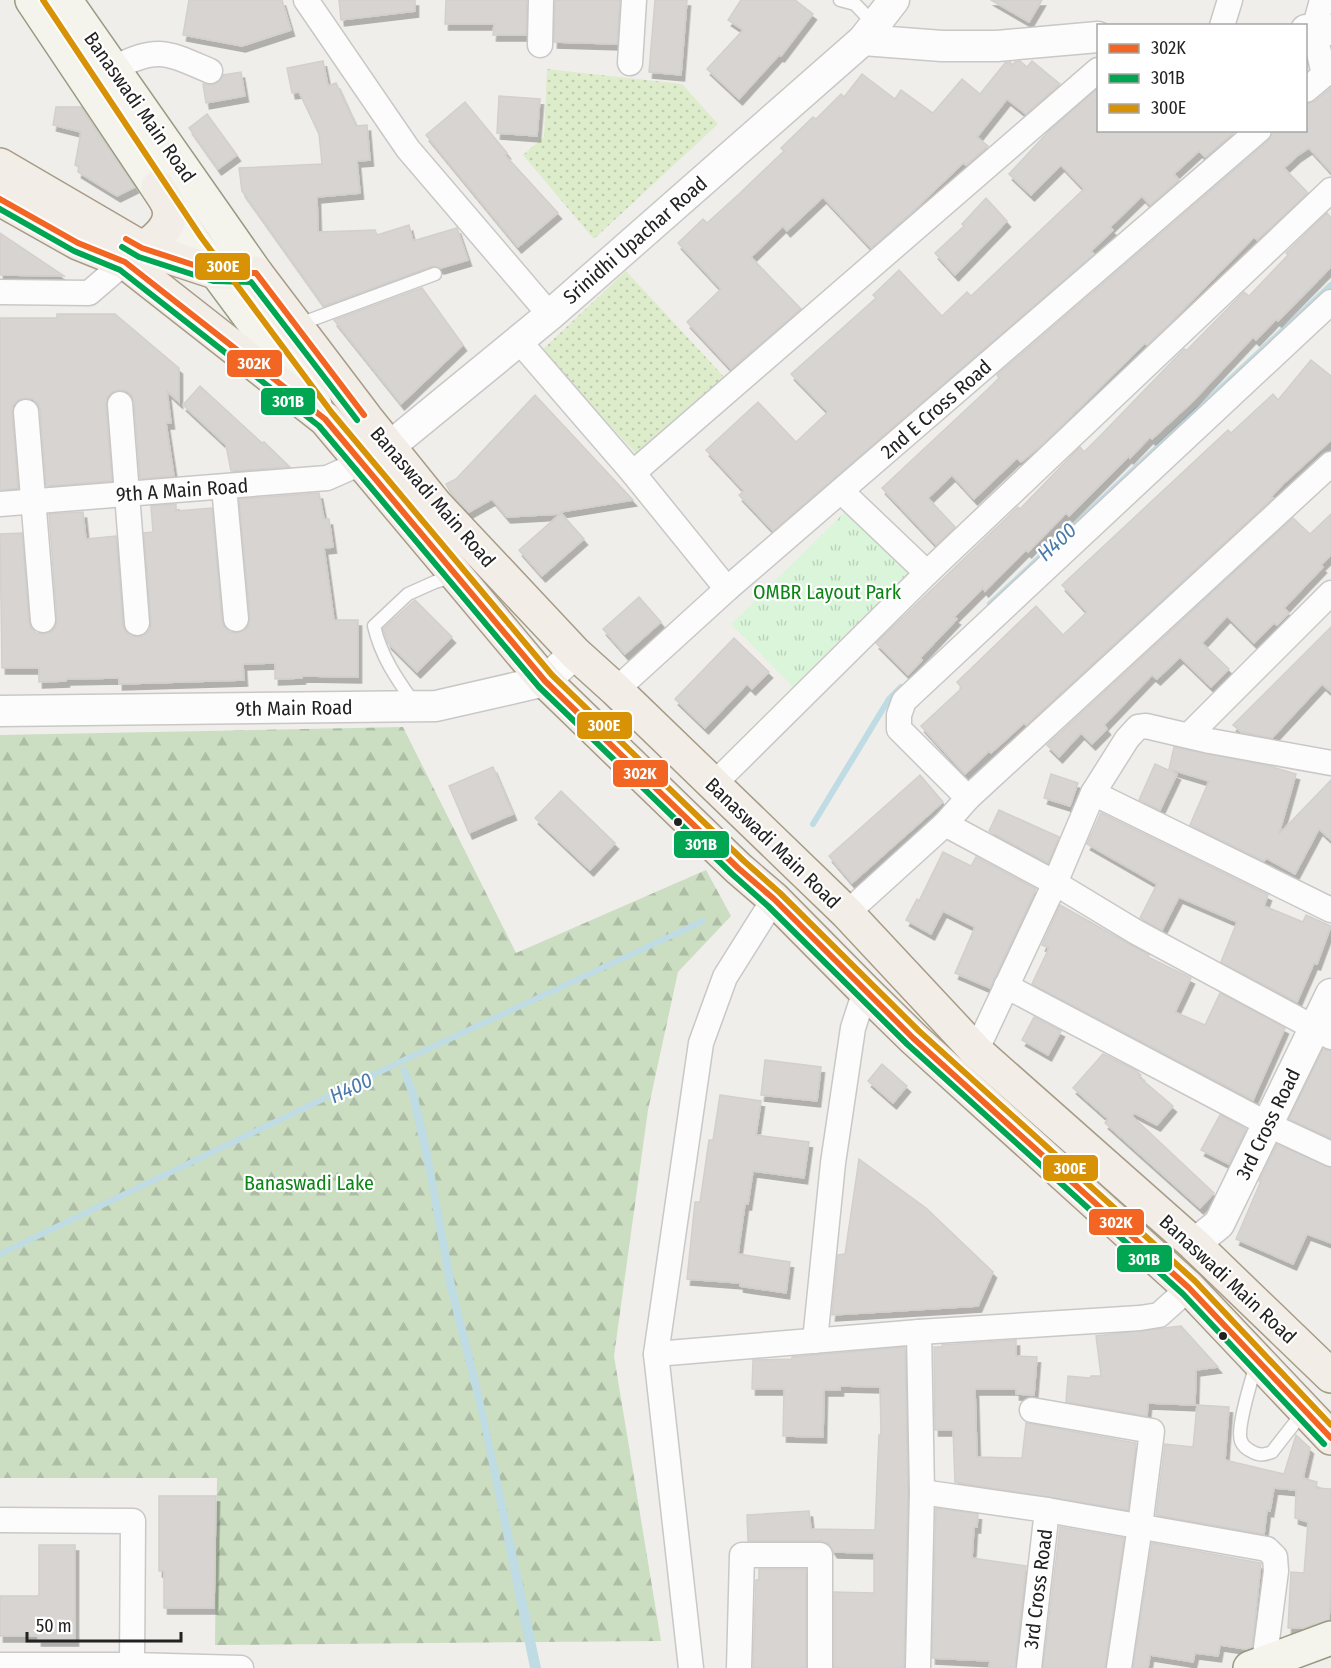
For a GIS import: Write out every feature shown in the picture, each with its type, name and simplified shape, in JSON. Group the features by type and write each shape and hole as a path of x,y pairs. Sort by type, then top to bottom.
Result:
{"main road":[{"name":"Banaswadi Main Road","path":"32,0 215,272 325,419 545,681 738,868 774,899 865,991 1189,1288 1331,1438"},
{"name":"Banaswadi Main Road","path":"65,0 256,273 436,505 575,653 847,913 976,1051 1194,1244 1331,1376"},
{"name":"Banaswadi Main Road","path":"0,165 134,255 325,419"},
{"path":"134,255 152,242 166,225 170,210 159,187"},
{"name":"Banaswadi Main Road","path":"0,199 78,243 215,272 256,273"},
{"path":"1257,1665 1331,1638"}],"street":[{"path":"306,0 408,149 550,315"},
{"path":"540,45 541,0"},
{"path":"630,63 634,0"},
{"name":"Srinidhi Upachar Road","path":"361,463 389,447 550,315 869,32 894,0"},
{"path":"1223,24 1230,0"},
{"path":"1307,88 1327,72 1317,30 1322,0"},
{"path":"869,32 942,46 997,46 1097,37"},
{"path":"114,68 136,57 161,53 210,71"},
{"path":"633,473 1097,71"},
{"name":"2nd E Cross Road","path":"616,690 727,589 1257,132"},
{"path":"713,785 927,573 1331,190"},
{"path":"0,292 89,293 134,255"},
{"path":"968,798 899,729 899,715 904,700 1331,302"},
{"path":"519,341 633,473 727,589"},
{"path":"120,404 137,623"},
{"path":"26,412 42,620"},
{"name":"9th A Main Road","path":"0,504 327,478 361,463"},
{"path":"847,913 945,824 968,798 1331,464"},
{"path":"224,487 236,619"},
{"path":"841,491 927,573"},
{"path":"1189,735 1331,593"},
{"path":"545,681 575,653"},
{"name":"9th Main Road","path":"0,711 436,706 545,681"},
{"path":"976,1051 1055,883 1093,793 1126,739 1138,727 1146,726 1331,763"},
{"path":"1093,793 1331,910"},
{"path":"945,824 1055,883 1136,932 1322,1033"},
{"path":"691,1668 656,1354 701,1043 725,977 774,899"},
{"path":"1006,986 1269,1125 1331,1154"},
{"path":"815,1341 835,1151 853,1028 865,991"},
{"name":"3rd Cross Road","path":"1194,1244 1219,1224 1269,1125 1322,1033 1331,994"},
{"path":"656,1354 919,1332 1140,1318 1159,1315 1189,1288"},
{"path":"918,1668 922,1492 919,1332"},
{"path":"1032,1410 1152,1431 1119,1668"},
{"path":"922,1492 1047,1509 1267,1549 1275,1557 1276,1571 1257,1665"},
{"name":"3rd Cross Road","path":"1029,1668 1047,1509"},
{"path":"0,1520 133,1521 132,1665"},
{"path":"739,1668 742,1556 820,1555 820,1668"},
{"path":"10,1666 132,1665 241,1668"}],"lane":[{"path":"840,0 855,4 869,32"},
{"path":"296,326 435,274"},
{"path":"417,706 390,669 379,647 374,626 408,594 456,576"},
{"path":"1257,1359 1241,1423 1241,1442 1246,1448 1258,1455 1272,1452 1304,1410"}],"green space":[{"path":"547,69 682,84 718,124 594,239 523,155 544,137"},
{"path":"626,271 725,378 640,458 541,351"},
{"name":"OMBR Layout Park","path":"849,508 912,572 794,688 731,624"},
{"name":"Banaswadi Lake","path":"403,727 516,953 706,870 731,916 678,972 648,1110 614,1356 661,1641 215,1645 217,1478 0,1478 0,735"}],"water":[{"path":"406,1066 417,1093 429,1144 456,1290 479,1381 541,1668 530,1668 480,1419 447,1288 427,1176 409,1095 400,1070"}],"building":[{"path":"189,0 282,0 291,30 242,46 183,35"},
{"path":"339,0 415,0 415,11 341,20"},
{"path":"446,0 527,0 526,35 493,35 494,24 445,24"},
{"path":"555,0 620,0 617,44 554,42"},
{"path":"655,0 687,0 681,75 649,72"},
{"path":"741,0 795,0 813,14 781,56 779,55 739,99 707,69 743,30 728,20"},
{"path":"991,0 1042,0 1029,22"},
{"path":"323,61 328,86 336,83 356,126 367,125 370,160 357,161 360,193 317,197 318,232 375,230 377,235 409,225 413,241 457,228 468,260 441,268 432,266 324,306 242,191 239,168 322,164 319,134 299,92 292,93 287,68"},
{"path":"1020,61 1027,67 1032,61 1060,84 1026,114 1007,99 977,137 988,146 966,165 963,163 871,248 823,197 787,231 783,226 751,257 801,309 731,369 687,322 721,289 678,243 703,219 707,223 739,194 784,151 781,148 813,117 816,119 841,94 844,97 862,74 895,99 901,90 933,113 962,79 980,94 1005,63 1010,62 1013,65"},
{"path":"241,72 245,96 206,103 203,84 212,85 219,82 223,75"},
{"path":"1331,88 1331,172 1309,148 1297,156 1284,168 1308,193 1257,240 1254,237 1165,328 1147,345 1145,343 1043,444 1021,462 1017,458 974,499 952,475 928,498 955,527 936,545 882,488 988,389 999,378 997,375 1268,141 1272,132 1307,132 1307,103 1315,101"},
{"path":"1097,89 1097,132 1235,132 1205,157 1199,151 1174,174 1179,180 1150,205 1142,196 1110,227 1113,230 1091,251 1094,254 773,531 739,495 744,491 706,450 758,402 796,442 828,412 791,374 876,298 873,295 899,270 942,316 967,292 971,296 1084,189 1061,165 1031,195 1009,174 1048,132"},
{"path":"499,96 540,99 537,136 497,133"},
{"path":"465,102 507,153 505,155 558,213 518,247 426,135"},
{"path":"56,107 81,107 135,187 117,196 78,172 79,167 75,165 81,132 53,125"},
{"path":"207,114 237,155 218,169 189,128"},
{"path":"986,198 1007,221 955,275 935,253 964,226 962,224"},
{"path":"1327,213 1331,218 1331,267 1278,321 1276,319 1256,340 1253,337 1193,401 1152,439 1150,437 1130,458 1129,456 1069,516 1066,513 985,591 983,588 954,617 957,619 920,658 922,660 908,675 876,643 1018,507 1020,509 1080,447 1084,452 1184,349 1187,350 1244,292 1249,296 1288,255 1286,253"},
{"path":"0,233 64,276 0,275"},
{"path":"422,288 463,345 401,404 334,320"},
{"path":"57,314 115,314 179,368 179,402 167,391 171,423 166,423 174,476 140,479 134,402 127,391 118,390 107,397 106,405 112,481 46,486 40,410 33,399 24,398 13,405 12,413 18,488 0,490 0,318 57,318"},
{"path":"1311,360 1331,376 1331,440 1283,484 1271,497 1273,498 1026,725 1024,723 991,753 989,751 965,774 921,726 962,688 957,682 1036,606 1063,635 1087,612 1062,585 1228,430 1231,433 1273,394 1278,400"},
{"path":"200,386 290,467 231,471 226,445 183,405"},
{"path":"535,395 633,500 560,512 584,539 542,576 519,550 560,514 507,517 492,499 469,512 452,495 446,484 456,479"},
{"path":"319,493 324,519 329,519 333,547 324,548 334,620 358,620 358,677 302,676 302,678 275,679 275,663 243,664 244,680 119,684 119,678 39,682 39,668 2,668 0,534 22,533 29,622 36,633 44,634 52,631 57,619 49,514 83,512 86,539 116,536 123,625 130,636 139,637 150,630 151,622 144,533 153,532 151,506 176,504 176,511 212,508 222,620 224,627 230,632 238,633 249,625 250,618 239,499"},
{"path":"1331,514 1331,555 1321,565 1323,567 1284,608 1289,613 1277,625 1274,623 1254,643 1227,616 1202,643 1229,669 1211,687 1180,657 1157,679 1152,675 1104,725 1107,729 1092,744 1081,733 1059,757 1047,745 1293,518 1310,534"},
{"path":"639,597 661,622 625,654 603,629"},
{"path":"415,600 452,637 417,672 388,643 383,629"},
{"path":"1331,627 1331,692 1322,684 1272,738 1241,732 1233,725"},
{"path":"734,638 769,672 752,689 747,684 705,728 675,699"},
{"path":"1174,747 1269,766 1296,774 1279,834 1331,780 1331,840 1319,829 1295,874 1266,858 1264,861 1190,825 1209,781 1169,769"},
{"path":"1155,764 1177,774 1160,810 1139,800"},
{"path":"493,767 513,814 469,833 449,786"},
{"path":"1051,774 1078,783 1070,806 1044,798"},
{"path":"920,775 943,802 852,883 829,856"},
{"path":"561,791 615,843 590,870 535,818"},
{"path":"999,810 1059,837 1048,863 989,831"},
{"path":"1101,813 1268,895 1264,906 1303,922 1306,915 1331,926 1317,964 1314,963 1297,1002 1221,962 1237,922 1179,897 1162,930 1140,918 1157,884 1087,844"},
{"path":"943,852 971,866 976,857 1036,889 990,988 955,973 975,927 943,911 931,934 906,920 917,899 919,901"},
{"path":"1060,905 1149,955 1148,957 1191,978 1175,1012 1205,1025 1220,993 1285,1028 1253,1100 1032,984 1049,948 1042,945"},
{"path":"1034,1017 1061,1031 1048,1055 1022,1040"},
{"path":"1323,1049 1331,1051 1331,1138 1289,1119"},
{"path":"1103,1054 1135,1070 1141,1075 1139,1077 1173,1106 1157,1125 1134,1113 1132,1116 1214,1193 1200,1208 1105,1123 1108,1119 1073,1088"},
{"path":"765,1060 821,1067 817,1101 761,1095"},
{"path":"882,1064 907,1086 893,1103 868,1081"},
{"path":"720,1095 761,1101 756,1135 809,1142 804,1178 753,1171 748,1204 745,1204 738,1254 790,1262 786,1293 740,1286 740,1283 687,1279 695,1202 700,1202 709,1140 713,1140"},
{"path":"1220,1115 1246,1129 1229,1164 1201,1150"},
{"path":"1277,1144 1331,1168 1331,1243 1307,1234 1293,1264 1236,1239 1261,1181 1259,1181"},
{"path":"859,1159 926,1208 993,1272 978,1306 832,1315 838,1255 845,1254"},
{"path":"1181,1326 1218,1367 1196,1370 1195,1405 1148,1403 1147,1416 1066,1402 1068,1376 1090,1378 1101,1376 1096,1336"},
{"path":"1016,1340 1016,1356 1037,1357 1034,1395 1016,1394 1016,1389 975,1389 977,1457 1022,1458 1026,1423 1136,1443 1128,1510 955,1482 953,1430 935,1430 934,1347"},
{"path":"905,1347 908,1492 904,1668 834,1668 834,1592 874,1593 874,1553 834,1552 828,1543 820,1541 748,1541 747,1515 809,1511 811,1529 875,1530 879,1435 881,1435 880,1387 840,1386 840,1390 824,1390 823,1437 783,1436 784,1389 752,1389 753,1360 792,1359 792,1357"},
{"path":"1197,1405 1229,1407 1225,1460 1284,1474 1296,1435 1310,1448 1303,1478 1317,1482 1316,1488 1331,1489 1329,1620 1303,1628 1288,1628 1291,1572 1304,1573 1308,1522 1295,1518 1296,1490 1274,1488 1270,1511 1267,1510 1264,1534 1156,1515 1165,1444 1193,1447"},
{"path":"159,1496 216,1496 214,1608 164,1608 164,1571 159,1571"},
{"path":"936,1508 978,1514 977,1527 974,1527 972,1558 1026,1566 1015,1668 989,1668 990,1661 932,1658"},
{"path":"1060,1527 1124,1538 1105,1668 1043,1668"},
{"path":"1152,1543 1261,1563 1252,1647 1246,1649 1220,1645 1218,1656 1195,1653 1193,1662 1150,1655 1148,1668 1133,1668"},
{"path":"39,1545 75,1545 75,1640 38,1640 38,1636 0,1636 0,1596 38,1596 39,1594"},
{"path":"759,1569 806,1569 806,1668 753,1668 756,1580 759,1580"}],"waterway":[{"name":"H400","path":"990,604 1331,285"},
{"name":"H400","path":"813,824 889,699 901,687"},
{"name":"H400","path":"0,1254 402,1061 703,921"}],"transit line":[{"name":"300E","path":"43,0 201,237 332,413 552,675 780,893 919,1031 1195,1281 1331,1425"},
{"name":"302K","path":"0,199 78,243 125,262 325,419 545,681 738,868 774,899 913,1038 1189,1288 1331,1438"},
{"name":"301B","path":"0,209 74,251 120,270 319,426 539,687 768,906 907,1044 1183,1294 1324,1444"},
{"name":"302K","path":"126,239 142,248 215,272 256,273 364,415"},
{"name":"301B","path":"122,247 139,257 213,281 251,282 357,420"}]}
